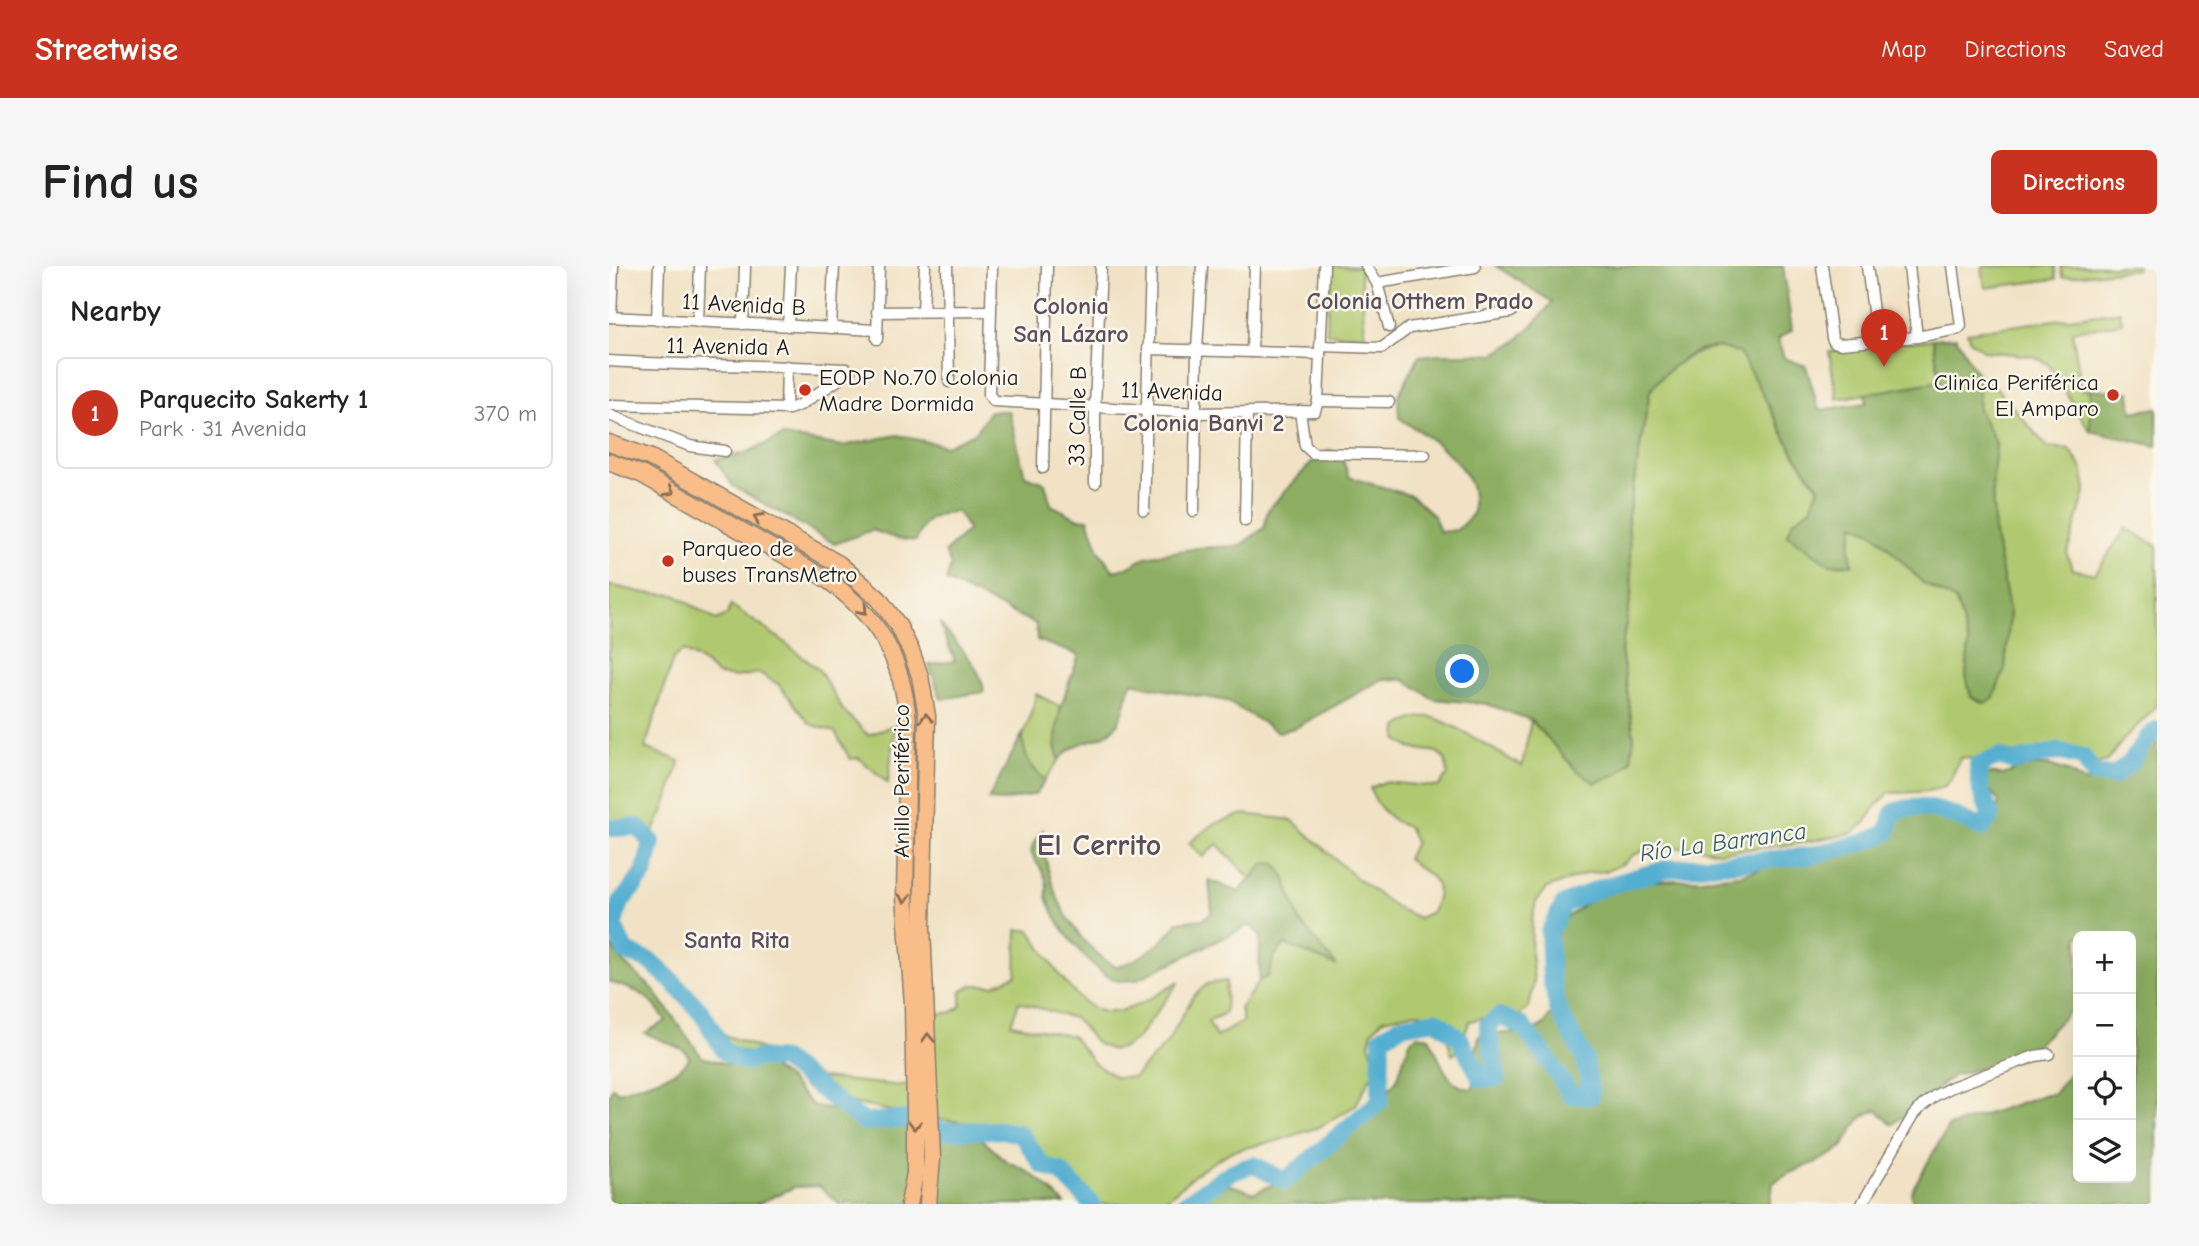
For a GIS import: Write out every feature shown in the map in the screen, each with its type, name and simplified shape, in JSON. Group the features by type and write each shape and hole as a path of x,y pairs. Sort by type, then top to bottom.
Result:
{"highway":[{"name":"Anillo Periférico","path":"609,443 651,458 839,564 871,591 898,625 920,676 927,716 923,786 922,927 932,1158 928,1204"},
{"name":"Anillo Periférico","path":"609,461 641,474 825,578 863,610 888,645 899,670 906,695 909,750 905,897 913,1004 915,1116 915,1173 909,1204"}],"street":[{"path":"610,317 613,266"},
{"path":"657,320 659,266"},
{"path":"698,322 701,266"},
{"path":"743,324 745,266"},
{"path":"788,326 791,266"},
{"path":"831,328 834,266"},
{"path":"879,266 877,312 948,313 990,311 992,266"},
{"path":"923,312 925,266"},
{"path":"947,266 949,382"},
{"path":"1043,468 1047,266"},
{"name":"33 Calle B","path":"1095,483 1095,407 1101,266"},
{"path":"1144,510 1151,266"},
{"path":"1194,512 1197,350 1202,266"},
{"path":"1252,352 1255,266"},
{"path":"1316,406 1324,266"},
{"path":"1366,266 1377,284 1389,327"},
{"path":"1822,266 1832,338 1834,342 1841,344 1954,331 1961,326 1953,266"},
{"path":"1867,266 1877,341"},
{"path":"1909,266 1917,337"},
{"path":"1377,284 1475,267"},
{"name":"11 Avenida","path":"990,311 989,395 998,402 1197,413 1300,411 1316,406 1389,402"},
{"name":"11 Avenida B","path":"610,317 831,328 877,334 877,312"},
{"path":"1147,349 1252,352 1383,348 1409,328 1511,312"},
{"name":"11 Avenida A","path":"609,361 849,370 848,374 800,405 786,409"},
{"path":"609,405 786,409 787,366"},
{"path":"1300,411 1305,446 1313,453 1425,455"},
{"path":"1245,521 1247,412"},
{"path":"609,415 690,446 725,451"},
{"path":"1862,1204 1913,1116 1929,1101 1952,1087 2035,1056 2049,1054"}],"green space":[{"path":"1329,266 1360,267 1365,335 1327,334"},
{"path":"1496,266 1783,266 1792,330 1778,339 1784,358 1806,366 1819,410 1867,403 1865,394 1940,381 1933,339 1956,337 1979,378 1978,409 1996,443 1992,489 1995,536 2010,614 2005,668 1993,699 1985,703 1971,697 1966,675 1969,644 1956,601 1924,584 1874,533 1854,524 1850,547 1852,565 1829,564 1788,535 1792,522 1811,508 1819,487 1796,455 1739,353 1720,347 1708,348 1689,356 1662,376 1650,391 1628,516 1632,591 1621,650 1634,737 1631,761 1618,774 1595,783 1576,770 1531,720 1487,704 1434,699 1404,680 1383,679 1295,728 1278,732 1227,701 1134,682 1130,686 1115,727 1102,737 1073,748 1059,760 1056,734 1058,720 1079,655 1037,640 1036,624 946,581 951,565 945,552 968,530 957,511 931,518 923,526 916,541 898,539 872,530 835,544 733,486 715,460 748,452 783,436 842,446 897,435 946,446 975,433 990,411 1009,411 1025,476 1045,483 1051,505 1077,518 1088,519 1099,551 1114,571 1129,567 1145,557 1197,548 1239,546 1264,528 1268,510 1312,462 1329,450 1341,454 1349,477 1412,496 1434,516 1440,532 1457,530 1473,514 1471,486 1450,455 1399,418 1398,396 1419,356 1494,354 1515,342 1552,302"},
{"path":"1982,266 2055,266 2056,279 1985,288"},
{"path":"2061,266 2137,266 2137,269 2062,277"},
{"path":"2120,311 2122,323 2072,331 2082,390 2090,389 2090,431 2048,364 2033,356 1984,351 1970,341 1967,332"},
{"path":"1933,339 1940,381 1837,399 1829,352"},
{"path":"1718,347 1739,353 1796,456 1819,488 1811,509 1792,522 1852,564 1850,547 1854,524 1874,533 1924,584 1956,601 1969,644 1966,675 1971,697 1984,703 1993,699 2005,668 2010,614 1995,536 1992,489 1996,443 1978,409 1979,378 1993,384 2047,447 2069,449 2082,468 2086,489 2067,554 2072,569 2095,574 2126,528 2157,546 2157,706 2124,739 2107,761 2094,765 2076,752 2058,745 1990,762 1961,757 1945,786 1930,790 1889,793 1865,823 1852,833 1795,844 1718,852 1695,847 1649,849 1633,855 1607,871 1587,873 1547,888 1536,902 1532,920 1531,955 1534,981 1529,1008 1519,1016 1491,1016 1470,1021 1461,1045 1452,1055 1445,1031 1433,1017 1416,1012 1383,1019 1372,1031 1369,1044 1377,1066 1355,1106 1319,1127 1280,1140 1232,1151 1199,1171 1161,1204 1084,1204 1063,1172 1016,1132 1001,1127 915,1116 823,1094 782,1064 739,1050 721,1041 704,1027 790,1060 821,1078 903,1086 916,1080 923,1034 930,1019 957,1009 961,1005 961,991 972,985 994,985 1016,975 1017,930 1030,930 1072,991 1094,1009 1105,1012 1125,1010 1179,982 1137,1039 1124,1048 1112,1050 1097,1044 1076,1019 1019,1002 1011,1024 1072,1036 1095,1064 1116,1077 1134,1077 1167,1043 1193,997 1207,984 1226,981 1225,1013 1208,1021 1216,1037 1243,1021 1240,1009 1259,981 1268,976 1274,956 1285,944 1335,965 1300,922 1283,874 1264,864 1251,879 1217,844 1203,857 1189,843 1214,824 1244,814 1292,820 1355,877 1398,909 1419,918 1432,912 1438,892 1437,886 1434,880 1407,859 1415,842 1409,828 1385,812 1370,788 1384,782 1438,787 1448,775 1445,759 1437,752 1410,748 1397,739 1398,727 1421,717 1438,719 1522,766 1531,720 1576,770 1634,737 1621,650 1632,591 1628,516 1650,391 1663,375 1679,362 1698,352"},
{"path":"2090,389 2130,392 2132,412 2157,408 2157,446 2090,431"},
{"path":"609,585 645,593 675,595 716,620 727,615 731,605 779,638 819,670 843,710 868,735 895,725 888,783 859,758 850,759 835,732 810,724 778,684 759,673 736,677 718,675 703,662 683,651 673,659 645,748 680,761 664,810 649,841 632,825 609,824"},
{"path":"939,622 973,664 984,692 941,699 929,665 955,661"},
{"path":"1036,694 1061,707 1055,747 1059,760 1045,780 1033,768 1023,748 1025,730"},
{"path":"2157,733 2157,1204 1913,1204 1911,1192 1948,1127 2046,1094 2054,1094 2073,1069 2073,1183 2136,1183 2136,931 2073,931 2073,1012 2071,1010 2031,1051 2019,1059 1954,1075 1892,1125 1877,1110 1868,1114 1856,1124 1837,1151 1773,1183 1770,1204 1191,1204 1205,1190 1219,1184 1254,1193 1285,1179 1386,1093 1397,1079 1410,1041 1418,1035 1429,1037 1444,1070 1455,1083 1472,1089 1478,1071 1475,1056 1479,1036 1488,1033 1528,1033 1543,1025 1553,1012 1552,958 1560,922 1591,900 1636,882 1740,875 1769,866 1842,853 1870,845 1883,824 1899,816 1937,815 1954,824 1982,823 1994,817 1999,802 1991,792 1972,782 1976,776 1987,773 2002,775 2026,767 2049,765 2067,771 2084,782 2098,780"},
{"path":"1022,735 1028,760 1045,780 1036,794 1004,801 988,800"},
{"path":"1043,830 1049,870 1062,908 1085,941 1116,967 1151,950 1178,922 1203,919 1212,912 1209,880 1239,892 1264,864 1275,863 1283,874 1300,922 1337,966 1285,944 1274,956 1268,976 1259,981 1260,935 1250,925 1136,980 1115,980 1084,956 1051,908 1047,897 1047,883 1031,852"},
{"path":"609,943 624,963 653,989 702,1057 726,1064 768,1065 789,1080 812,1105 925,1131 976,1134 1006,1161 1042,1182 1065,1204 840,1204 819,1186 795,1187 757,1204 609,1204 609,1094 613,1087 618,1092 670,1074 686,1063 689,1057 684,1050 645,1033 666,1021 649,999 636,991 609,982"}],"waterway":[{"name":"Río La Barranca","path":"1184,1204 1232,1172 1254,1165 1285,1181 1380,1101 1381,1038 1401,1026 1436,1020 1460,1039 1481,1079 1497,1078 1488,1025 1500,1016 1522,1026 1571,1095 1591,1096 1585,1060 1558,1009 1551,978 1549,932 1564,904 1600,888 1666,869 1808,856 1862,843 1887,833 1894,812 1905,809 1927,808 1961,818 1982,828 1991,816 1981,791 1978,765 1999,757 2014,762 2058,751 2083,757 2094,774 2114,776 2130,763 2148,737 2157,730"},
{"name":"Río La Barranca","path":"609,828 638,827 652,842 644,874 621,902 613,925 626,952 650,961 674,983 702,1013 724,1051 744,1062 758,1058 783,1060 864,1122 909,1119 943,1131 1001,1130 1021,1134 1042,1165 1061,1172 1092,1204"}],"place":[{"name":"Parquecito Sakerty 1","path":"1884,367"},
{"name":"EODP No.70 Colonia Madre Dormida","path":"805,390"},
{"name":"Clinica Periférica El Amparo","path":"2113,395"},
{"name":"Parqueo de buses TransMetro","path":"668,561"}],"district":[{"name":"Colonia Otthem Prado","path":"1420,301"},
{"name":"Colonia San Lázaro","path":"1071,320"},
{"name":"Colonia Banvi 2","path":"1204,423"},
{"name":"El Cerrito","path":"1099,845"},
{"name":"Santa Rita","path":"737,940"}]}
